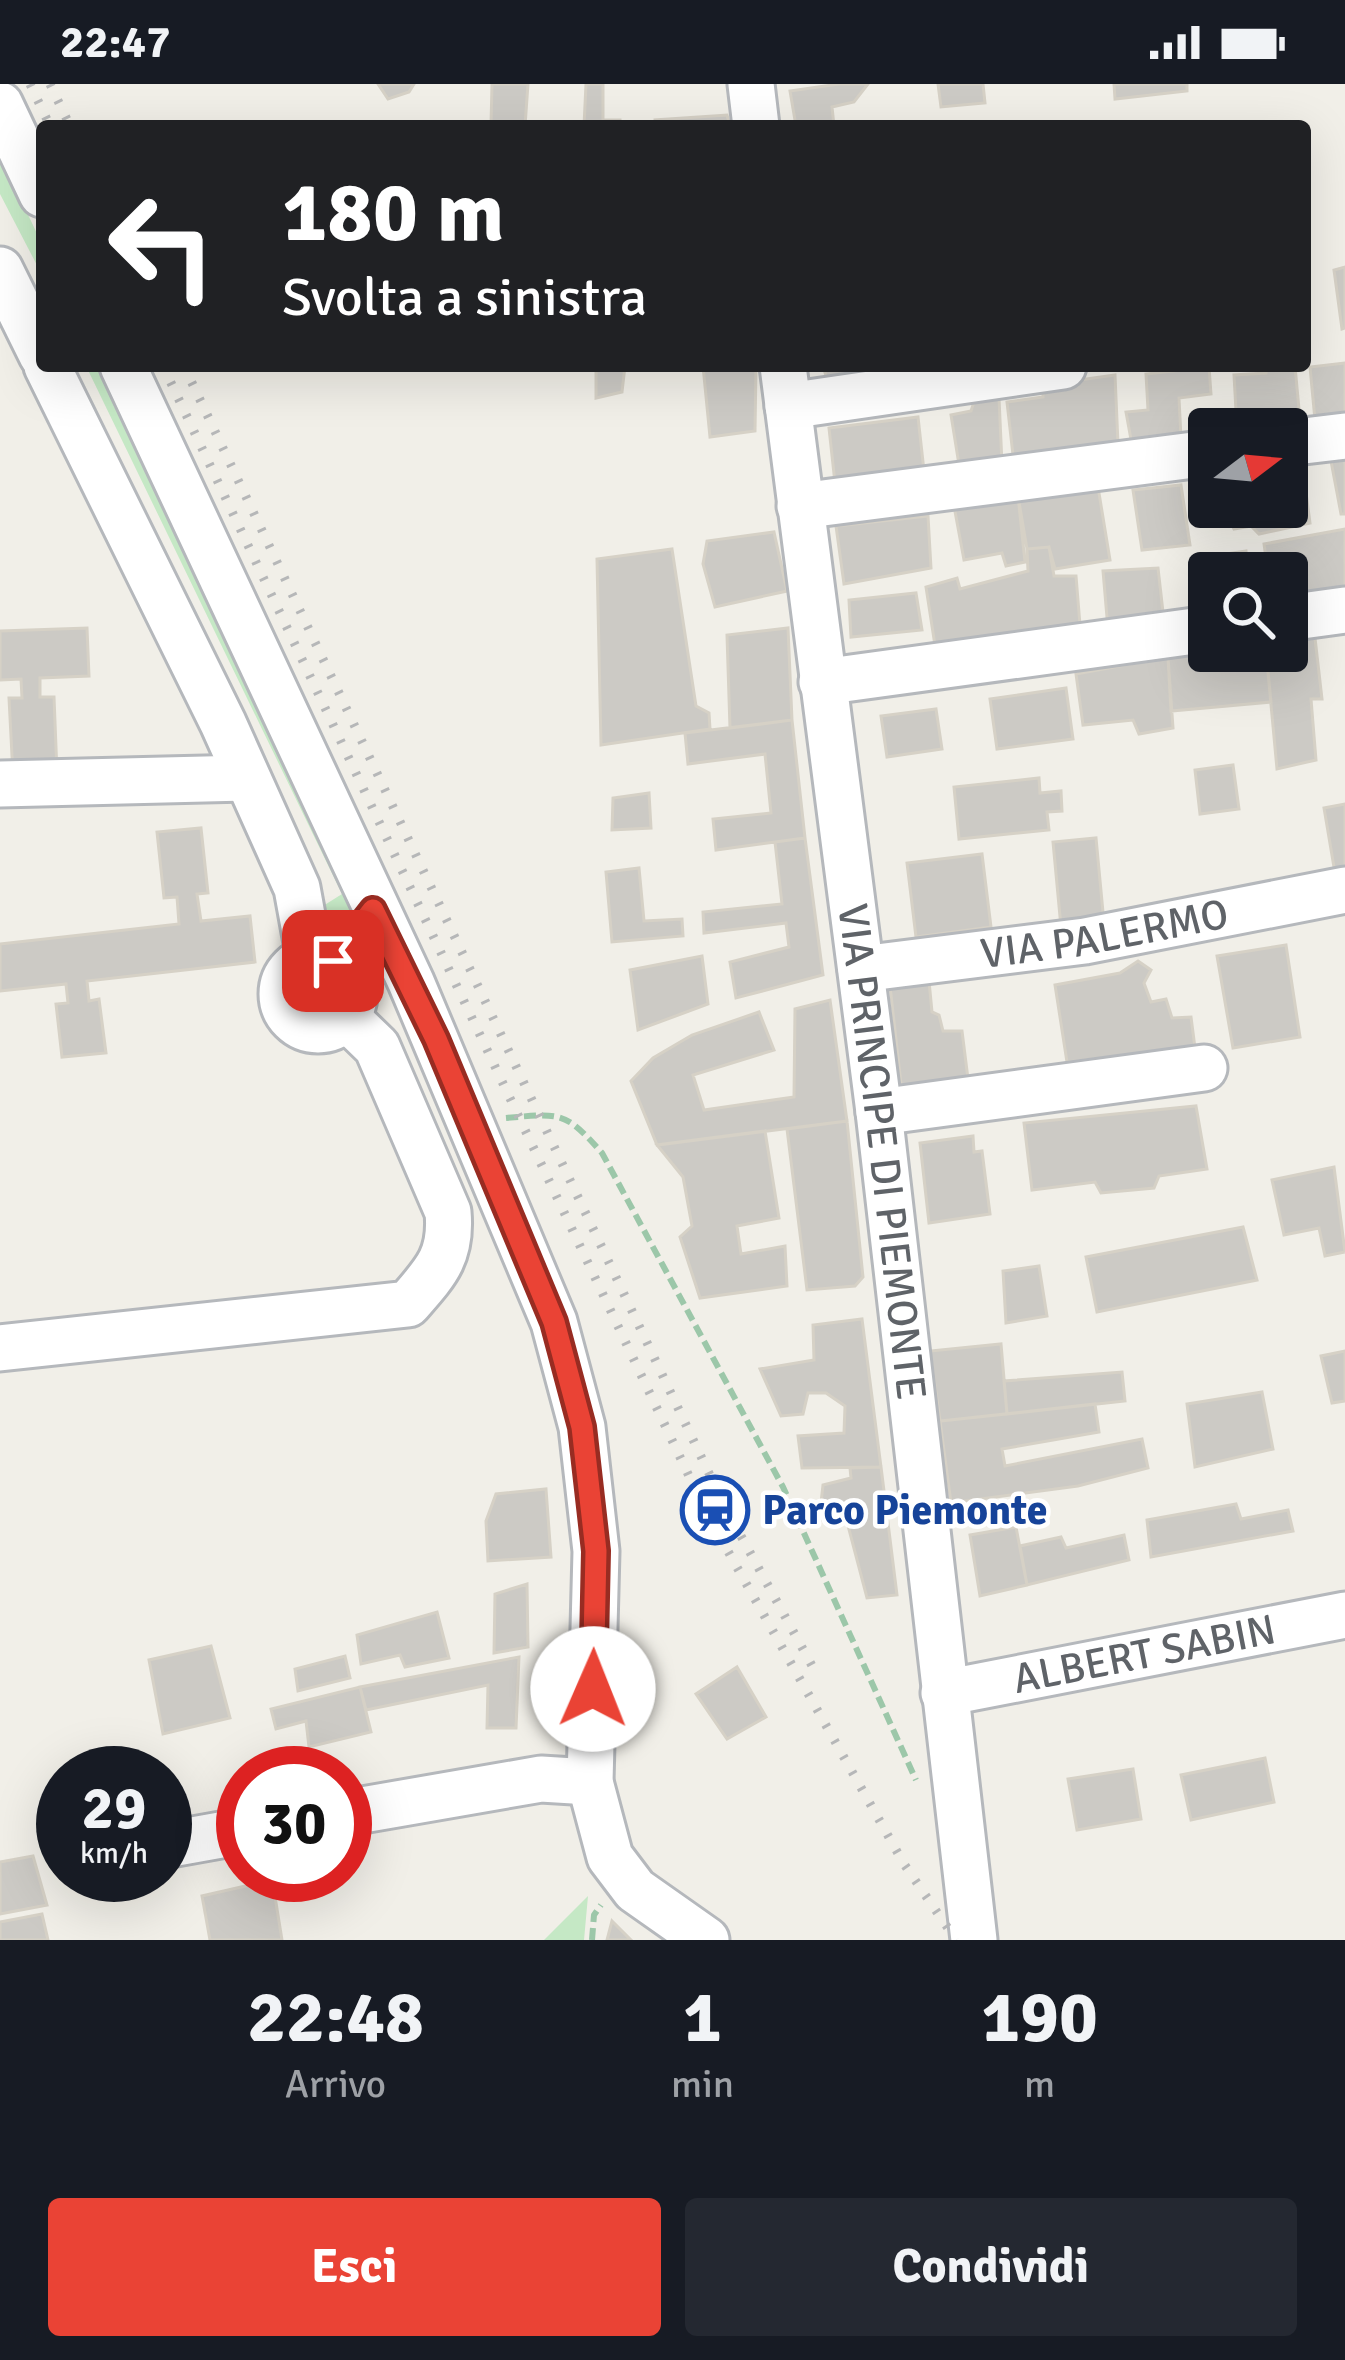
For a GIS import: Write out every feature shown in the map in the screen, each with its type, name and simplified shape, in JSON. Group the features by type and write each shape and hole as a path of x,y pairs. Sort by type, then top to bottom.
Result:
{"street":[{"path":"751,84 755,120"},
{"path":"0,105 36,181"},
{"path":"0,270 36,343"},
{"path":"0,1348 408,1304 442,1268 451,1241 448,1212 377,1047 336,983 246,778 50,372"},
{"path":"126,372 373,910 411,982 554,1322 582,1427 596,1551 590,1782 610,1857 635,1889 706,1940"},
{"path":"786,386 980,372"},
{"name":"VIA PRINCIPE DI PIEMONTE","path":"786,386 862,969 974,1940"},
{"path":"1308,440 1345,436"},
{"path":"800,506 1188,456"},
{"path":"1308,615 1345,610"},
{"path":"822,682 1188,632"},
{"path":"0,784 246,778"},
{"name":"VIA PALERMO","path":"862,969 1085,940 1345,890"},
{"path":"336,983 373,910"},
{"path":"336,983 411,982"},
{"path":"879,1112 1204,1068"},
{"name":"ALBERT SABIN","path":"944,1693 1345,1615"},
{"path":"372,1809 541,1779 590,1782"}],"path":[{"path":"493,1112 504,1118 559,1113 574,1121 602,1153 783,1487 922,1794"}],"green space":[{"path":"0,156 36,231 36,263 0,194"},
{"path":"89,372 103,372 358,909 338,920 323,906 342,894"},
{"path":"588,1896 584,1940 544,1940"}],"building":[{"path":"378,84 414,84 409,92 388,99"},
{"path":"492,84 528,84 525,120 491,120"},
{"path":"586,84 603,84 603,120 584,120"},
{"path":"868,84 854,102 832,107 833,120 795,120 790,91"},
{"path":"938,84 983,84 985,103 941,107"},
{"path":"1114,84 1187,84 1187,91 1115,99"},
{"path":"727,115 728,120 655,120"},
{"path":"1345,267 1345,328 1342,329 1334,270"},
{"path":"1345,363 1345,416 1315,420 1311,367"},
{"path":"596,372 624,372 622,392 596,398"},
{"path":"704,372 756,372 755,431 710,437"},
{"path":"825,372 877,372 827,379"},
{"path":"1209,372 1211,394 1179,398 1181,438 1132,445 1126,412 1148,410 1146,374"},
{"path":"1296,372 1299,408 1236,408 1234,375"},
{"path":"1115,375 1118,444 1013,455 1007,402 1043,397 1043,385"},
{"path":"999,398 1002,464 960,471 951,415 971,411 974,402"},
{"path":"918,417 924,471 835,483 829,428"},
{"path":"1345,459 1345,514 1341,514 1331,461"},
{"path":"1181,485 1190,545 1142,550 1133,490"},
{"path":"1098,487 1110,560 1055,569 1049,547 1027,549 1018,496"},
{"path":"1018,496 1025,562 1006,566 1002,553 964,560 954,506"},
{"path":"928,516 931,568 844,584 836,526"},
{"path":"1253,528 1287,528 1259,534"},
{"path":"1345,529 1345,592 1308,598 1308,552 1265,552 1264,544"},
{"path":"774,532 787,591 715,607 703,564 707,541"},
{"path":"1049,547 1054,576 1076,576 1080,625 936,652 926,587 957,578 960,589 1028,571 1027,549"},
{"path":"672,549 696,706 709,713 710,729 601,745 597,559"},
{"path":"1158,568 1164,621 1108,629 1103,571"},
{"path":"916,593 922,630 851,637 849,600"},
{"path":"87,628 89,676 40,678 40,697 54,697 57,773 13,775 9,698 22,698 21,679 0,680 0,631"},
{"path":"788,628 792,720 730,728 727,635"},
{"path":"1315,638 1322,699 1311,699 1316,760 1277,769 1268,672 1308,672 1308,639"},
{"path":"1188,654 1188,672 1268,672 1271,702 1171,711 1168,657"},
{"path":"1168,657 1173,728 1139,734 1133,720 1083,725 1076,674"},
{"path":"1066,688 1073,739 997,749 990,699"},
{"path":"936,709 942,749 887,757 881,716"},
{"path":"792,720 805,838 716,850 713,819 771,813 765,754 688,764 685,733"},
{"path":"1233,765 1239,809 1200,814 1195,770"},
{"path":"1039,778 1040,793 1061,791 1062,811 1047,812 1049,830 959,839 954,787"},
{"path":"649,793 651,828 612,830 613,798"},
{"path":"1345,804 1345,872 1335,873 1324,808"},
{"path":"201,828 208,893 197,894 201,921 250,916 255,962 87,981 89,1001 99,999 106,1053 62,1057 56,1004 68,1003 66,984 0,991 0,944 179,924 177,897 164,898 157,832"},
{"path":"805,838 823,975 736,998 730,962 789,947 786,923 704,933 703,912 782,904 775,842"},
{"path":"1096,838 1104,923 1061,927 1053,842"},
{"path":"982,854 991,927 916,937 907,863"},
{"path":"639,868 644,921 682,919 683,936 612,942 606,872"},
{"path":"1286,945 1300,1037 1233,1048 1217,956"},
{"path":"702,956 708,1004 638,1030 630,970"},
{"path":"1138,961 1151,970 1144,983 1151,1002 1166,999 1172,1018 1191,1017 1195,1048 1067,1062 1055,985 1120,973"},
{"path":"929,981 932,1012 939,1015 943,1031 962,1031 969,1087 902,1093 890,986"},
{"path":"830,1000 847,1121 657,1145 631,1081 653,1058 692,1035 759,1012 774,1050 693,1075 704,1110 794,1097 795,1009"},
{"path":"1196,1106 1207,1169 1159,1176 1154,1188 1101,1193 1095,1182 1032,1190 1024,1123"},
{"path":"847,1121 863,1277 855,1286 807,1290 787,1129"},
{"path":"765,1131 779,1218 737,1226 741,1254 785,1246 787,1286 700,1298 680,1237 692,1226 683,1177 657,1145"},
{"path":"973,1136 974,1152 982,1151 990,1214 929,1223 920,1143"},
{"path":"1334,1167 1345,1252 1325,1256 1319,1228 1284,1235 1272,1180"},
{"path":"1243,1227 1257,1280 1097,1312 1086,1257"},
{"path":"1039,1266 1047,1316 1006,1323 1003,1271"},
{"path":"862,1319 881,1467 802,1468 798,1436 844,1433 845,1406 826,1393 808,1393 803,1414 781,1416 760,1369 814,1360 813,1325"},
{"path":"1001,1344 1007,1414 940,1421 930,1351"},
{"path":"1345,1351 1345,1401 1332,1403 1321,1356"},
{"path":"1122,1372 1125,1401 1007,1414 1004,1381"},
{"path":"1262,1392 1273,1449 1195,1467 1187,1404"},
{"path":"1095,1404 1099,1432 1002,1449 1005,1466 1142,1439 1148,1468 1078,1486 951,1503 940,1421"},
{"path":"881,1467 897,1595 867,1598 846,1518 819,1520 823,1485 851,1478 850,1468"},
{"path":"546,1489 551,1557 488,1561 486,1521 496,1494"},
{"path":"1236,1504 1241,1519 1288,1510 1293,1531 1151,1557 1147,1520"},
{"path":"1016,1527 1027,1585 980,1596 970,1535"},
{"path":"1124,1535 1129,1560 1027,1585 1020,1546 1061,1537 1066,1548"},
{"path":"527,1584 528,1647 494,1653 495,1594"},
{"path":"437,1612 449,1658 405,1667 400,1655 361,1664 357,1635"},
{"path":"211,1646 230,1718 163,1734 149,1660"},
{"path":"345,1656 350,1678 298,1691 295,1669"},
{"path":"519,1657 516,1728 487,1728 488,1685 366,1710 360,1687"},
{"path":"737,1667 766,1717 727,1739 696,1694"},
{"path":"360,1687 371,1732 309,1746 306,1721 276,1729 271,1709"},
{"path":"1265,1758 1274,1802 1191,1820 1181,1775"},
{"path":"1133,1769 1141,1819 1077,1830 1068,1779"},
{"path":"33,1856 36,1902 47,1905 0,1914 0,1862"},
{"path":"216,1893 216,1902 276,1902 282,1940 210,1940 202,1896"},
{"path":"42,1914 48,1940 0,1940 0,1922"},
{"path":"612,1921 631,1940 607,1940"}],"railway":[{"path":"30,84 47,120"},
{"path":"50,84 67,120"},
{"path":"166,372 707,1514 904,1864 956,1940"},
{"path":"187,372 724,1505 816,1673"}],"place":[{"name":"Parco Piemonte","path":"715,1510"}],"route":[{"path":"333,961 373,910 411,982 554,1322 582,1427 596,1551 593,1689"}]}
